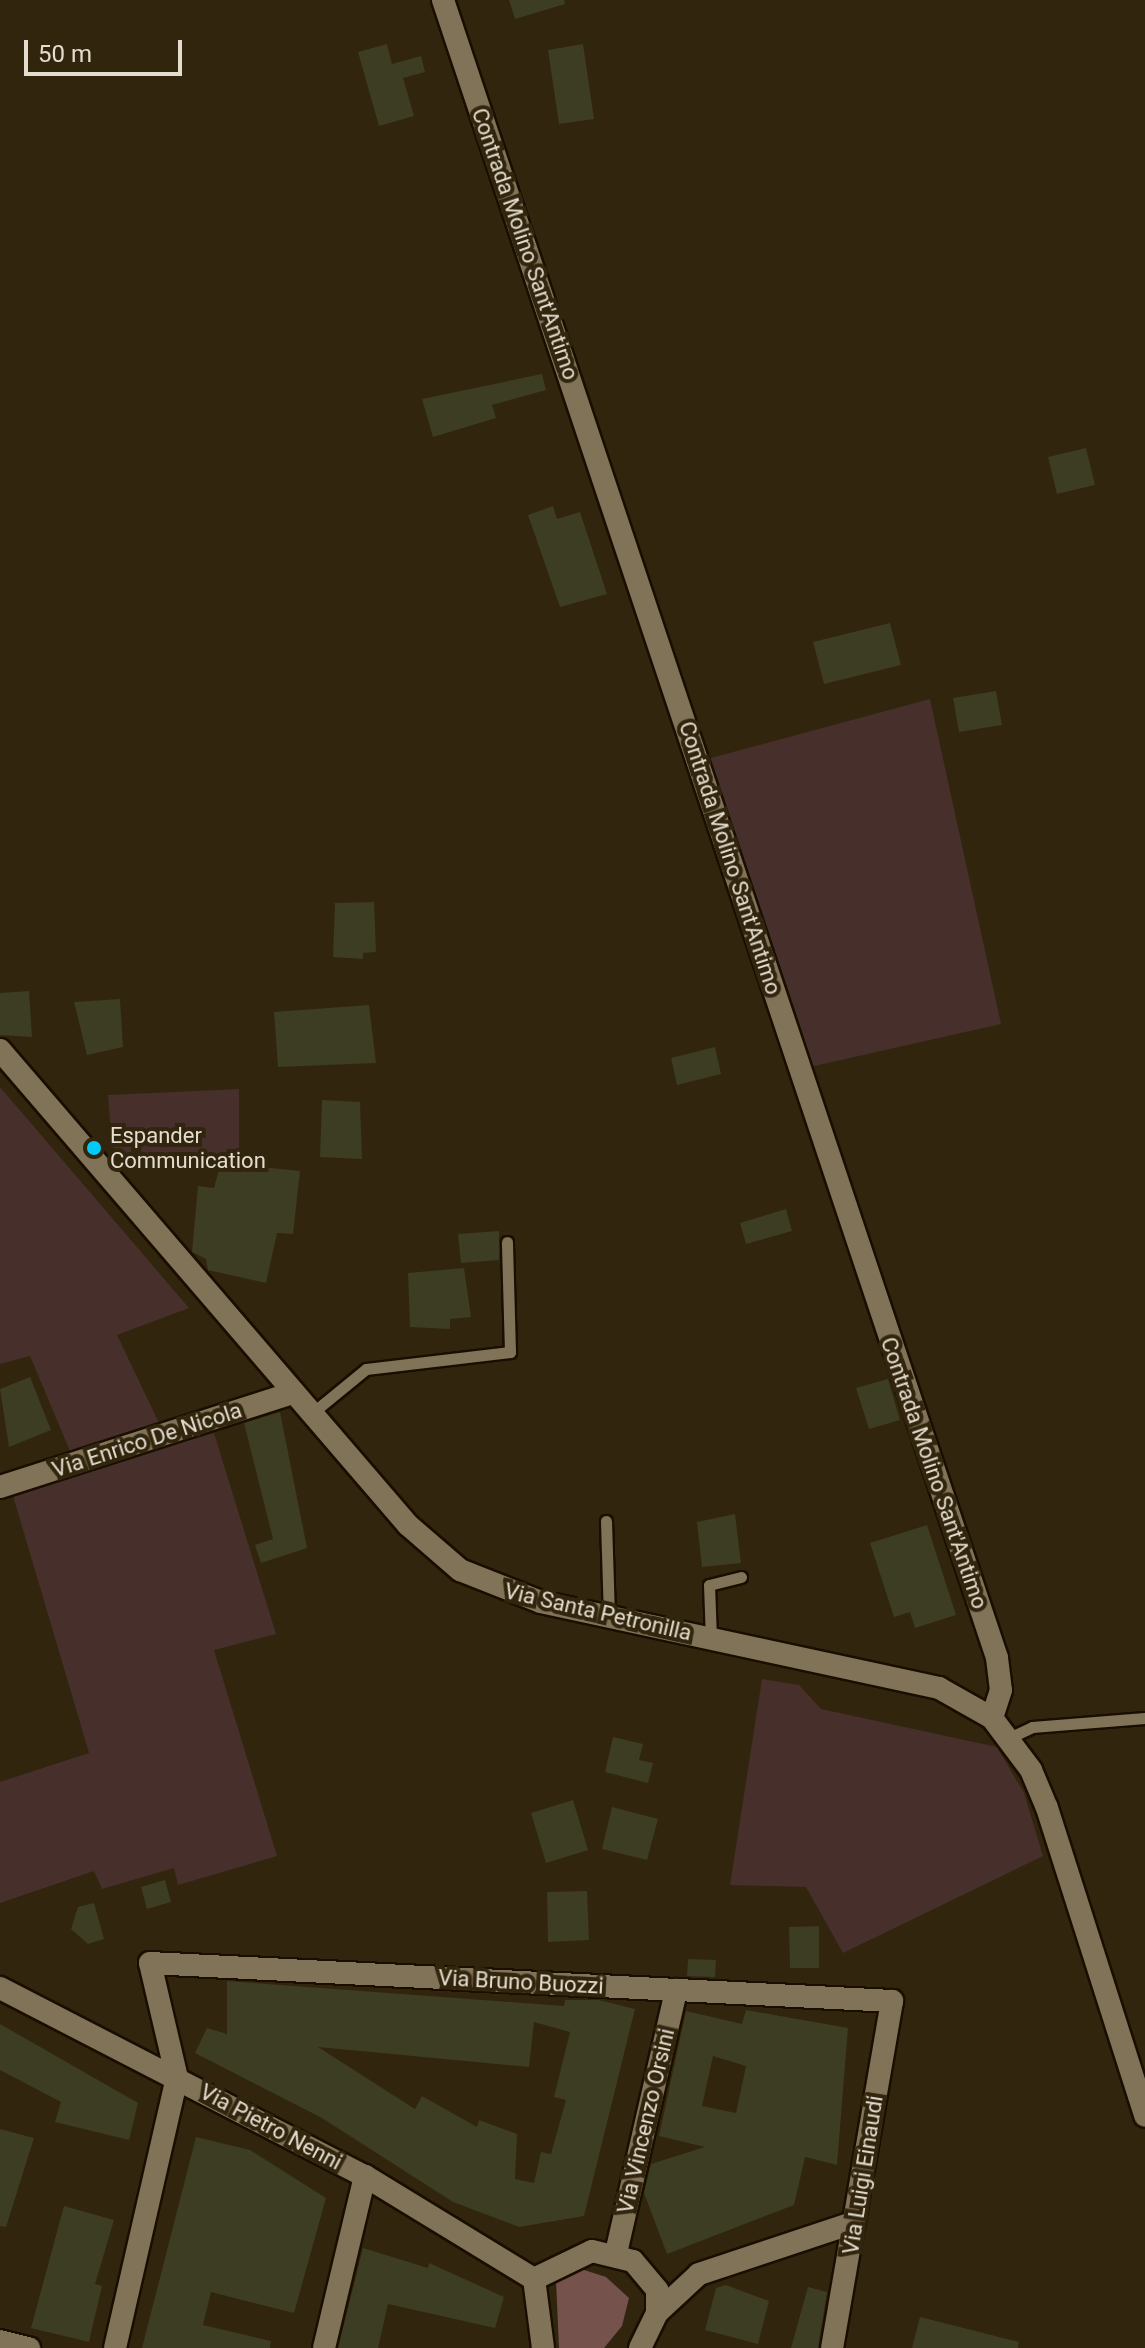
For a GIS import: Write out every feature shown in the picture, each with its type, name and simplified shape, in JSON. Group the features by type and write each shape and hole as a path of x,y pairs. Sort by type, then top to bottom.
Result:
{"street":[{"name":"Contrada Molino Sant'Antimo","path":"443,0 997,1658 1001,1690 992,1718"},
{"name":"Via Santa Petronilla","path":"0,1050 408,1525 460,1570 498,1589 609,1617 939,1688 992,1718 1011,1737 1047,1808 1145,2116"},
{"name":"Via Enrico De Nicola","path":"0,1487 293,1393"},
{"name":"Via Bruno Buozzi","path":"177,2078 150,1963 892,2001"},
{"name":"Via Pietro Nenni","path":"0,1988 365,2176 534,2279"},
{"name":"Via Vincenzo Orsini","path":"616,2253 676,1990"},
{"name":"Via Luigi Einaudi","path":"832,2348 892,2001"},
{"path":"115,2348 177,2078"},
{"path":"324,2348 365,2176"},
{"path":"657,2313 699,2274 852,2223"},
{"path":"543,2348 534,2279 571,2255 616,2253 649,2274 657,2313 651,2344"},
{"path":"0,2341 29,2348"}],"lane":[{"path":"311,1414 366,1369 510,1352 507,1242"},
{"path":"606,1521 609,1617"},
{"path":"711,1639 709,1585 741,1577"},
{"path":"1011,1737 1032,1727 1145,1718"}],"shaded area":[{"path":"930,699 1001,1024 801,1069 707,759"},
{"path":"0,1087 189,1308 117,1335 161,1427 70,1451 30,1356 0,1364"},
{"path":"239,1089 239,1154 126,1159 112,1146 108,1095"},
{"path":"214,1433 276,1634 214,1650 277,1856 178,1885 174,1868 102,1889 94,1871 0,1903 0,1782 89,1753 11,1489"},
{"path":"762,1679 799,1685 821,1709 997,1747 1024,1793 1043,1856 843,1953 806,1887 730,1885"},
{"path":"578,2268 606,2277 629,2298 622,2326 604,2348 559,2348 556,2280"}],"building":[{"path":"509,0 564,0 565,4 515,19"},
{"path":"387,44 392,64 421,56 425,72 403,78 414,116 379,126 358,52"},
{"path":"583,44 594,119 559,124 548,50"},
{"path":"542,374 546,390 492,405 496,418 433,437 422,399"},
{"path":"1086,448 1095,485 1057,494 1048,457"},
{"path":"553,506 557,519 580,512 607,594 560,607 528,515"},
{"path":"890,623 901,665 824,684 813,642"},
{"path":"996,691 1002,725 959,732 953,698"},
{"path":"374,902 376,952 363,953 363,959 333,957 335,903"},
{"path":"29,991 32,1037 0,1035 0,993"},
{"path":"120,999 123,1047 87,1055 74,1002"},
{"path":"369,1005 376,1063 278,1067 274,1012"},
{"path":"715,1047 721,1074 677,1085 671,1058"},
{"path":"322,1100 360,1102 362,1159 320,1157"},
{"path":"221,1163 300,1171 293,1234 277,1233 266,1283 208,1270 206,1259 192,1252 198,1186 214,1188"},
{"path":"786,1209 792,1231 746,1244 740,1223"},
{"path":"499,1231 499,1260 461,1263 458,1234"},
{"path":"464,1268 471,1317 450,1319 450,1329 410,1327 408,1273"},
{"path":"30,1377 51,1430 9,1447 0,1389"},
{"path":"888,1379 900,1420 869,1429 856,1388"},
{"path":"280,1412 307,1548 261,1563 255,1545 273,1539 244,1423"},
{"path":"735,1514 741,1563 702,1567 697,1522"},
{"path":"927,1525 956,1615 915,1628 910,1612 894,1617 870,1543"},
{"path":"613,1737 643,1744 639,1760 653,1763 648,1783 605,1772"},
{"path":"573,1800 588,1850 546,1863 531,1813"},
{"path":"612,1807 658,1819 647,1860 602,1849"},
{"path":"165,1880 171,1902 147,1909 141,1887"},
{"path":"587,1891 589,1940 548,1942 547,1892"},
{"path":"94,1903 104,1939 88,1944 71,1929 78,1907"},
{"path":"819,1926 819,1968 790,1968 789,1927"},
{"path":"688,1959 716,1960 715,1977 687,1976"},
{"path":"227,1981 564,2006 565,2000 599,2000 635,2009 584,2216 519,2227 453,2202 322,2118 195,2053 207,2028 227,2034","holes":["534,2022 570,2032 554,2097 566,2100 551,2154 541,2152 534,2183 515,2179 517,2134 479,2120 477,2127 422,2096 415,2109 318,2047 529,2067"]},
{"path":"746,2010 848,2028 837,2165 805,2157 794,2205 667,2254 644,2193 651,2164 705,2147 659,2136 686,2011 742,2024","holes":["713,2056 746,2066 736,2113 702,2106"]},
{"path":"0,2024 138,2103 129,2140 55,2122 61,2102 0,2070"},
{"path":"0,2129 34,2138 6,2227 0,2226"},
{"path":"196,2137 250,2150 326,2198 294,2313 211,2292 203,2325 271,2341 270,2348 142,2348"},
{"path":"64,2206 114,2220 95,2284 102,2286 89,2342 31,2328"},
{"path":"363,2248 428,2268 429,2263 504,2297 495,2328 388,2304 378,2348 338,2348"},
{"path":"726,2285 769,2301 758,2344 705,2330 716,2288"},
{"path":"808,2287 827,2292 818,2348 791,2348"},
{"path":"920,2317 1019,2342 1018,2348 912,2348"}],"place":[{"name":"Espander Communication","path":"94,1148"}]}
